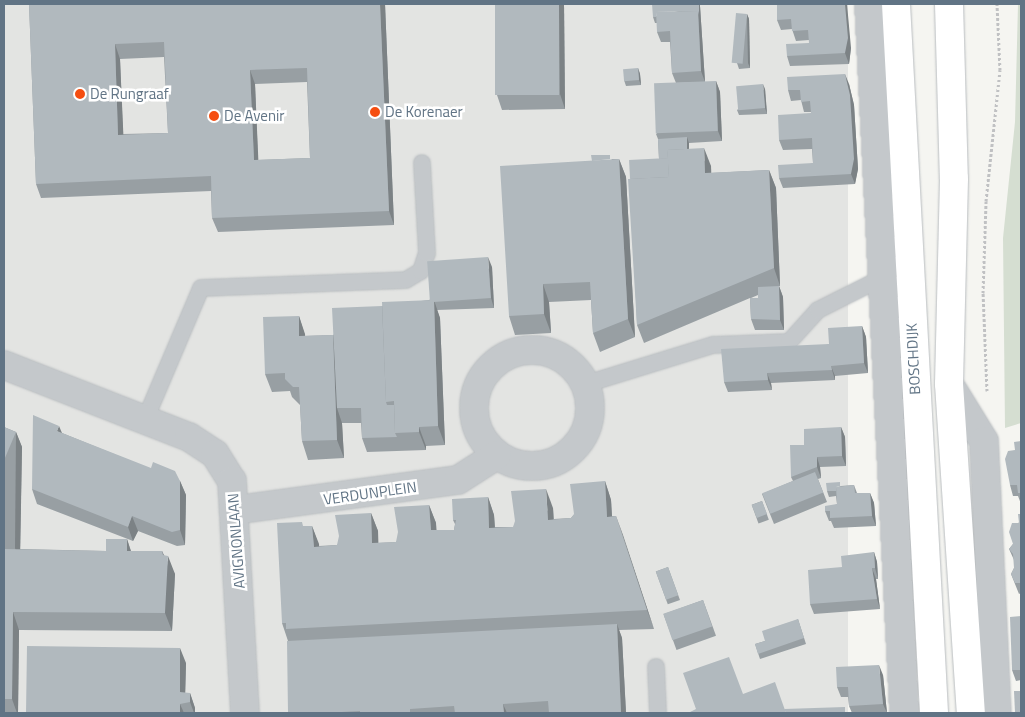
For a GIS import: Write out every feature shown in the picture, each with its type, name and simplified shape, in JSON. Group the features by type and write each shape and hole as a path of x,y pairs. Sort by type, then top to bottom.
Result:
{"main road":[{"name":"BOSCHDIJK","path":"896,4 934,713"},
{"path":"949,4 954,179 949,384 971,713"}],"street":[{"name":"BOSCHDIJK","path":"868,4 904,713"},
{"path":"522,350 542,350 568,362 586,384 590,413 586,432 570,453 546,465 526,466 497,455 487,446 477,428 474,400 486,372 501,358 522,350"},
{"name":"AVIGNONLAAN","path":"4,365 189,437 214,454 232,481 245,713"},
{"path":"949,384 984,441 997,713"},
{"name":"VERDUNPLEIN","path":"235,510 458,480 497,455"}],"lane":[{"path":"145,420 201,288 406,280 421,271 427,253 422,163"},
{"path":"586,384 713,345 789,342 818,310 882,278"},
{"path":"656,667 658,713"}],"path":[{"path":"987,400 983,294 986,201 1000,70 997,4"}],"shaded area":[{"path":"4,4 848,4 848,713 4,713"},
{"path":"1018,4 1021,4 1021,423 1005,428 1003,238 1015,122"}],"building":[{"name":"De Avenir","path":"29,4 380,4 389,211 212,218 211,176 36,184","holes":["164,42 168,133 118,135 115,44","307,68 310,158 254,160 250,70"]},
{"path":"495,4 559,4 559,95 495,95"},
{"path":"652,4 699,4 699,15 698,11 656,12 656,17 653,17"},
{"path":"777,4 845,4 848,38 845,53 787,56 786,44 809,43 808,30 792,31 791,19 777,20"},
{"path":"698,11 701,71 672,73 670,31 657,32 656,12"},
{"path":"736,13 747,14 743,64 732,63"},
{"path":"638,68 639,80 624,81 623,69"},
{"path":"845,74 850,95 854,159 851,174 779,178 778,165 813,163 812,138 779,140 778,115 811,113 810,101 801,102 800,90 788,90 787,77"},
{"path":"716,81 718,131 656,133 654,83"},
{"path":"763,84 765,108 738,110 736,86"},
{"path":"687,137 687,149 667,150 668,158 659,159 658,139"},
{"path":"704,148 705,173 769,170 774,268 637,325 628,179 669,177 667,150"},
{"path":"591,155 610,155 610,159 592,161"},
{"path":"668,158 669,177 630,179 629,160"},
{"path":"619,159 628,319 593,333 590,282 543,284 544,314 509,316 500,166"},
{"path":"488,257 491,298 430,302 427,261"},
{"path":"779,286 780,320 751,319 750,298 758,298 758,287"},
{"path":"434,300 438,426 419,427 419,432 395,433 394,401 386,402 382,302"},
{"path":"382,306 386,402 387,405 394,405 395,433 397,437 362,438 361,408 337,408 332,308"},
{"path":"299,316 299,336 333,335 337,440 302,441 299,387 293,387 285,379 285,373 265,374 263,317"},
{"path":"862,326 864,363 831,366 832,370 767,373 768,380 724,382 721,349 829,344 828,328"},
{"path":"33,415 59,426 57,431 151,468 153,462 175,471 180,481 180,530 172,532 132,516 128,527 32,489"},
{"path":"4,427 16,432 4,460"},
{"path":"841,427 842,456 817,457 817,467 791,477 790,445 804,445 804,429"},
{"path":"1021,441 1021,493 1018,493 1017,485 1010,485 1005,459 1008,451 1015,450 1014,442"},
{"path":"815,472 823,492 770,514 762,493"},
{"path":"605,481 607,517 616,516 647,610 286,629 286,623 282,623 277,523 302,522 303,526 312,526 314,547 337,545 339,536 335,515 371,513 372,543 396,542 398,532 394,507 429,505 431,530 454,530 456,520 453,520 452,499 488,497 489,528 513,527 515,521 511,491 546,489 548,520 571,518 574,514 570,484"},
{"path":"840,482 840,486 836,487 836,491 827,491 826,483"},
{"path":"854,485 855,493 870,493 872,516 830,518 830,511 825,511 825,506 837,504 836,487"},
{"path":"762,501 767,514 757,518 752,505"},
{"path":"1018,514 1021,514 1021,583 1015,583 1011,574 1014,568 1013,554 1009,549 1013,544 1009,532 1012,523 1019,523"},
{"path":"106,539 127,539 127,551 162,551 163,555 168,556 165,613 13,612 12,699 4,699 4,549 106,551"},
{"path":"874,552 875,568 872,568 877,599 810,604 808,570 842,567 841,556"},
{"path":"668,567 678,595 666,600 656,571"},
{"path":"703,600 712,626 672,640 663,614"},
{"path":"1021,616 1021,670 1012,670 1010,617"},
{"path":"798,619 804,638 758,654 755,644 765,641 762,631"},
{"path":"617,624 621,713 549,713 548,701 503,704 504,713 455,713 454,706 410,709 410,713 360,713 360,711 288,713 287,641"},
{"path":"27,646 180,648 180,692 190,693 190,702 180,704 180,713 26,713"},
{"path":"729,657 743,694 775,682 786,713 690,713 696,709 683,673"},
{"path":"879,665 883,704 849,706 848,687 837,687 836,667"},
{"path":"1014,691 1021,691 1021,713 1015,713"},
{"path":"845,707 845,713 786,713 784,709"}],"place":[{"name":"De Rungraaf","path":"80,94"},
{"name":"De Korenaer","path":"375,112"},
{"name":"De Avenir","path":"214,116"}]}
